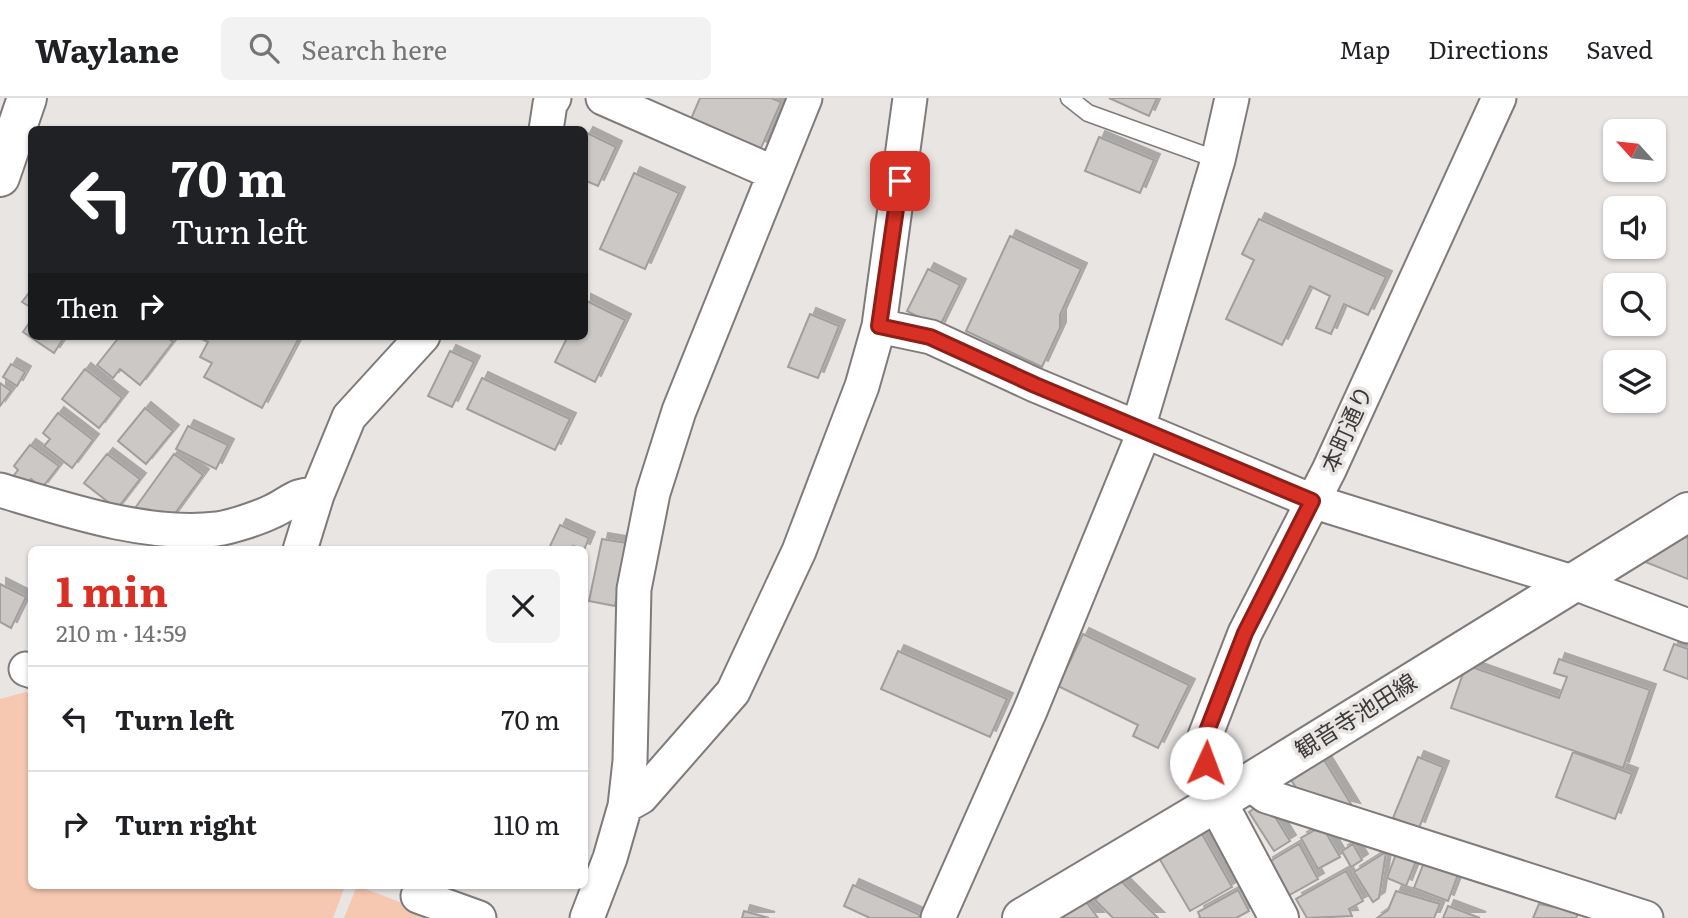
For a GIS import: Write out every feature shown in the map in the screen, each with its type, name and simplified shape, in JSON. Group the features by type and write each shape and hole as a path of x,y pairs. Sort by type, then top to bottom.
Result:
{"main road":[{"path":"0,177 27,98"},
{"name":"観音寺池田線","path":"1022,918 1216,800 1249,783 1688,512"},
{"path":"1216,800 1279,918"}],"street":[{"path":"547,126 550,104 554,98"},
{"path":"603,98 774,173"},
{"path":"587,918 610,858 625,806 630,761 634,589 653,493 679,411 805,98"},
{"path":"625,806 641,797 733,692 799,551 862,386 879,326 910,98"},
{"path":"938,918 1030,711 1142,429 1218,160 1232,98"},
{"name":"本町通り","path":"1216,800 1202,744 1245,633 1329,470 1499,98"},
{"path":"879,326 930,337 1035,385 1312,501 1572,582 1688,626"},
{"path":"301,546 317,495 349,416 419,340"},
{"path":"0,490 56,507 150,528 218,529 273,512 303,494 317,495"},
{"path":"1249,783 1266,796 1646,918"},
{"path":"421,889 418,896 479,918"}],"lane":[{"path":"1069,98 1088,113 1218,160"}],"shaded area":[{"path":"28,693 28,889 344,889 333,918 0,918 0,699"},
{"path":"356,889 366,889 441,918 344,918"}],"building":[{"path":"700,98 771,98 781,102 761,148 691,119"},
{"path":"1109,98 1157,98 1149,116"},
{"path":"588,133 616,147 598,186 588,182"},
{"path":"1099,137 1154,160 1140,193 1085,171"},
{"path":"634,173 679,193 645,269 600,249"},
{"path":"1259,219 1386,277 1368,315 1344,304 1331,334 1316,328 1330,296 1310,286 1282,345 1226,319 1254,260 1242,254"},
{"path":"1010,236 1081,269 1060,315 1060,328 1042,367 966,331"},
{"path":"928,269 960,285 939,328 907,311"},
{"path":"28,294 28,306 22,302"},
{"path":"588,302 625,320 595,382 555,362 566,340 588,340"},
{"path":"810,314 839,326 818,378 788,367"},
{"path":"35,340 62,340 54,353"},
{"path":"117,340 173,342 140,385 120,369 113,378 97,365"},
{"path":"204,340 298,340 262,408 204,377 212,363 200,357 208,342"},
{"path":"450,351 474,362 452,407 428,396"},
{"path":"11,364 25,372 17,386 3,377"},
{"path":"85,369 122,398 99,428 62,399"},
{"path":"482,378 570,419 555,450 467,409"},
{"path":"0,383 11,391 0,406"},
{"path":"145,408 173,431 146,464 118,441"},
{"path":"58,413 93,440 72,468 44,446 50,439 43,433"},
{"path":"188,426 228,445 216,469 176,449"},
{"path":"30,445 59,466 42,488 31,479 24,489 11,479 18,470 14,466"},
{"path":"107,454 140,479 117,509 84,483"},
{"path":"174,454 203,475 171,519 133,511"},
{"path":"560,525 589,538 586,546 550,546"},
{"path":"1680,536 1688,538 1688,579 1643,561"},
{"path":"602,539 627,543 615,606 589,601"},
{"path":"0,584 26,597 11,628 0,622"},
{"path":"1083,634 1189,685 1158,748 1133,736 1138,725 1058,686"},
{"path":"1674,644 1688,649 1688,679 1664,670"},
{"path":"898,651 1007,699 990,737 881,689"},
{"path":"1559,659 1650,690 1623,768 1451,708 1466,665 1559,698 1567,677 1554,673"},
{"path":"1573,752 1632,774 1615,819 1556,797"},
{"path":"1418,757 1443,767 1419,828 1393,818"},
{"path":"1323,758 1354,809 1301,796 1290,778"},
{"path":"1255,808 1272,812 1290,841 1274,851 1249,812"},
{"path":"1322,826 1340,857 1318,869 1301,838"},
{"path":"1202,834 1232,887 1190,911 1159,858"},
{"path":"1299,844 1318,879 1286,897 1267,863"},
{"path":"1353,844 1362,860 1351,867 1342,851"},
{"path":"1386,852 1379,898 1373,902 1354,872"},
{"path":"1396,854 1416,861 1406,886 1387,878"},
{"path":"1425,860 1459,872 1448,901 1414,888"},
{"path":"1346,871 1363,901 1349,909 1352,916 1307,918 1296,899"},
{"path":"1117,877 1158,918 1113,918 1095,900"},
{"path":"853,885 920,915 918,918 870,918 844,906"},
{"path":"1238,890 1249,911 1236,918 1199,918 1198,912"},
{"path":"1396,891 1440,904 1434,918 1377,918 1388,910"},
{"path":"1084,899 1098,918 1059,918"},
{"path":"1539,904 1579,912 1576,918 1533,918"},
{"path":"1448,906 1480,918 1443,918"},
{"path":"744,911 769,918 742,918"}],"route":[{"path":"900,181 879,326 930,337 1035,385 1312,501 1245,633 1202,744 1206,763"}]}
